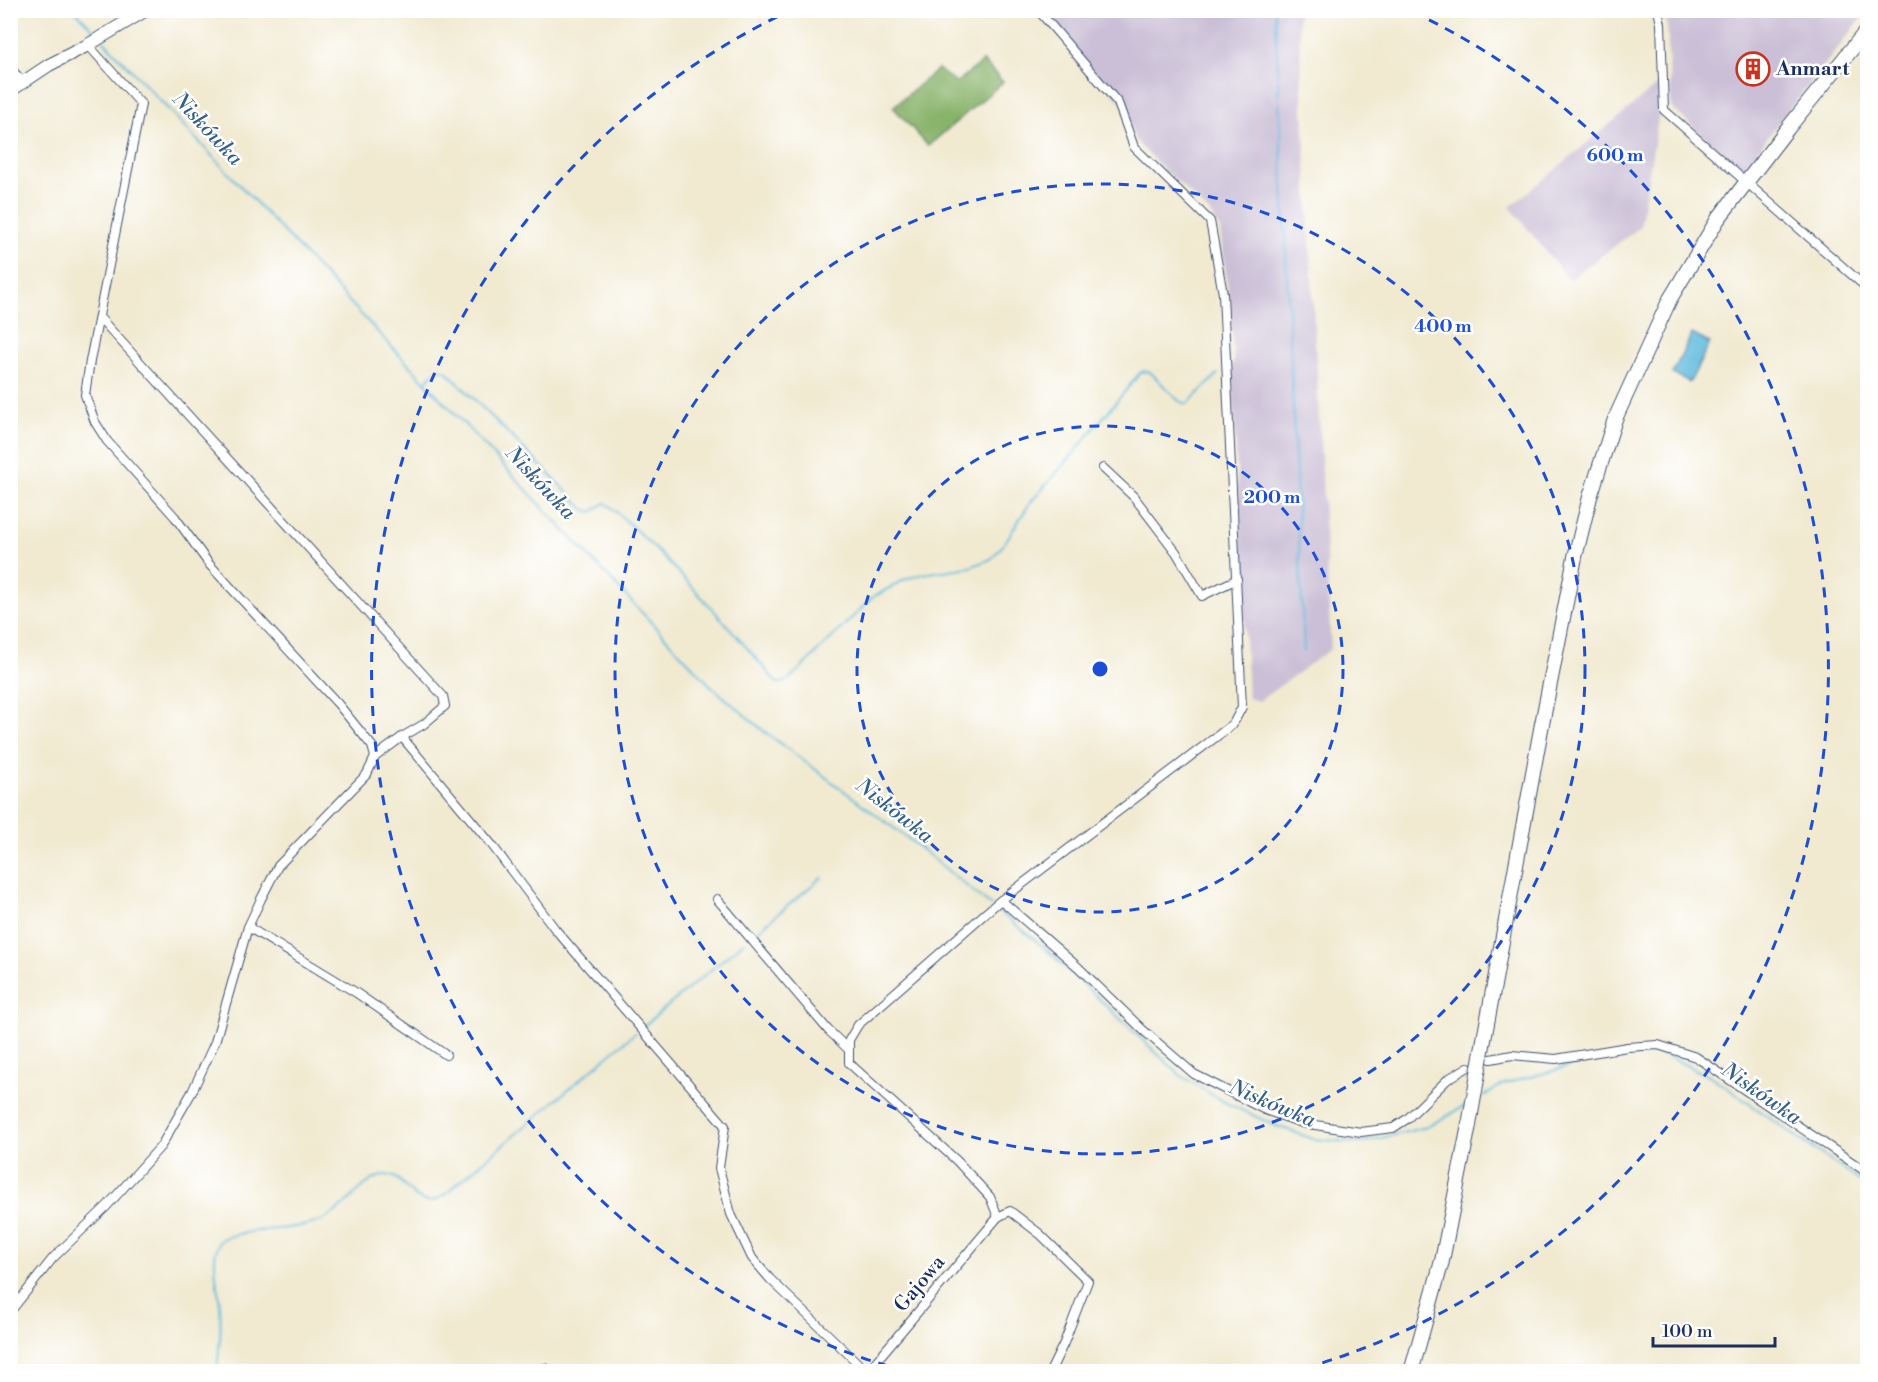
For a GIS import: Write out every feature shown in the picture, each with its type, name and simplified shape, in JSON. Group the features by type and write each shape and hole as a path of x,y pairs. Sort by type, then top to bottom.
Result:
{"main road":[{"path":"1411,1371 1442,1261 1469,1125 1486,1058 1541,729 1575,557 1599,465 1615,419 1670,300 1718,219 1868,29"}],"street":[{"path":"10,91 49,65 146,10"},
{"path":"1038,10 1118,103 1134,147 1210,221 1223,294 1242,693 1240,713 1233,724 998,902 858,1025 849,1040 849,1063 957,1161 990,1197 998,1217 1010,1211 1040,1234 1088,1281 1064,1343 1050,1371"},
{"path":"1658,10 1661,24 1664,110 1868,289"},
{"path":"89,44 141,104 85,395 89,409 100,431 125,463 175,517 209,564 338,704 372,746 375,757"},
{"path":"10,68 23,82"},
{"path":"10,1312 53,1257 107,1206 160,1146 192,1092 214,1041 248,927 279,866 367,774 375,757 445,706 443,696 99,317"},
{"path":"1103,468 1134,498 1176,552 1202,596 1237,579"},
{"path":"402,737 492,845 555,929 725,1126 719,1168 731,1214 752,1258 770,1279 867,1371"},
{"path":"717,899 828,1030 849,1050"},
{"path":"998,902 1078,966 1143,1030 1194,1074 1265,1110 1302,1124 1361,1132 1393,1128 1407,1119 1448,1079 1468,1066"},
{"path":"248,927 355,992 446,1055"},
{"path":"1486,1058 1512,1055 1556,1059 1627,1047 1658,1045 1696,1057 1868,1173"},
{"name":"Gajowa","path":"867,1371 998,1217"}],"shaded area":[{"path":"1664,10 1867,11 1741,171 1671,107 1667,25"},
{"path":"1043,11 1298,11 1331,649 1259,701 1248,698 1232,366 1234,362 1233,340 1220,229 1213,216 1142,148 1135,139 1122,104"},
{"path":"1662,81 1640,227 1569,280 1510,207"}],"green space":[{"path":"983,61 1003,82 928,146 893,107 938,69 956,83"}],"water":[{"path":"1692,334 1710,343 1690,382 1672,374"}],"waterway":[{"name":"Niskówka","path":"75,10 98,35"},
{"path":"1275,10 1304,652"},
{"name":"Niskówka","path":"104,41 712,687 765,732 914,843 991,906"},
{"path":"426,382 437,370 446,371 584,509 592,512 605,503 610,506 675,569 777,683 780,683 787,681 795,674 873,597 906,579 970,567 991,559 1004,544 1030,503 1140,373 1150,372 1179,401 1187,404 1218,374"},
{"path":"755,933 822,877"},
{"name":"Niskówka","path":"996,909 1044,947 1180,1075 1222,1101 1274,1125 1313,1139 1360,1143 1427,1127 1467,1105"},
{"path":"645,1025 744,942"},
{"path":"217,1372 221,1314 215,1261 218,1245 222,1239 233,1235 318,1222 335,1212 365,1185 381,1176 395,1177 424,1201 439,1198 635,1033"},
{"name":"Niskówka","path":"1480,1098 1504,1084 1589,1061 1633,1053 1661,1053 1713,1078 1868,1187"}],"place":[{"name":"Anmart","path":"1753,69"}]}
